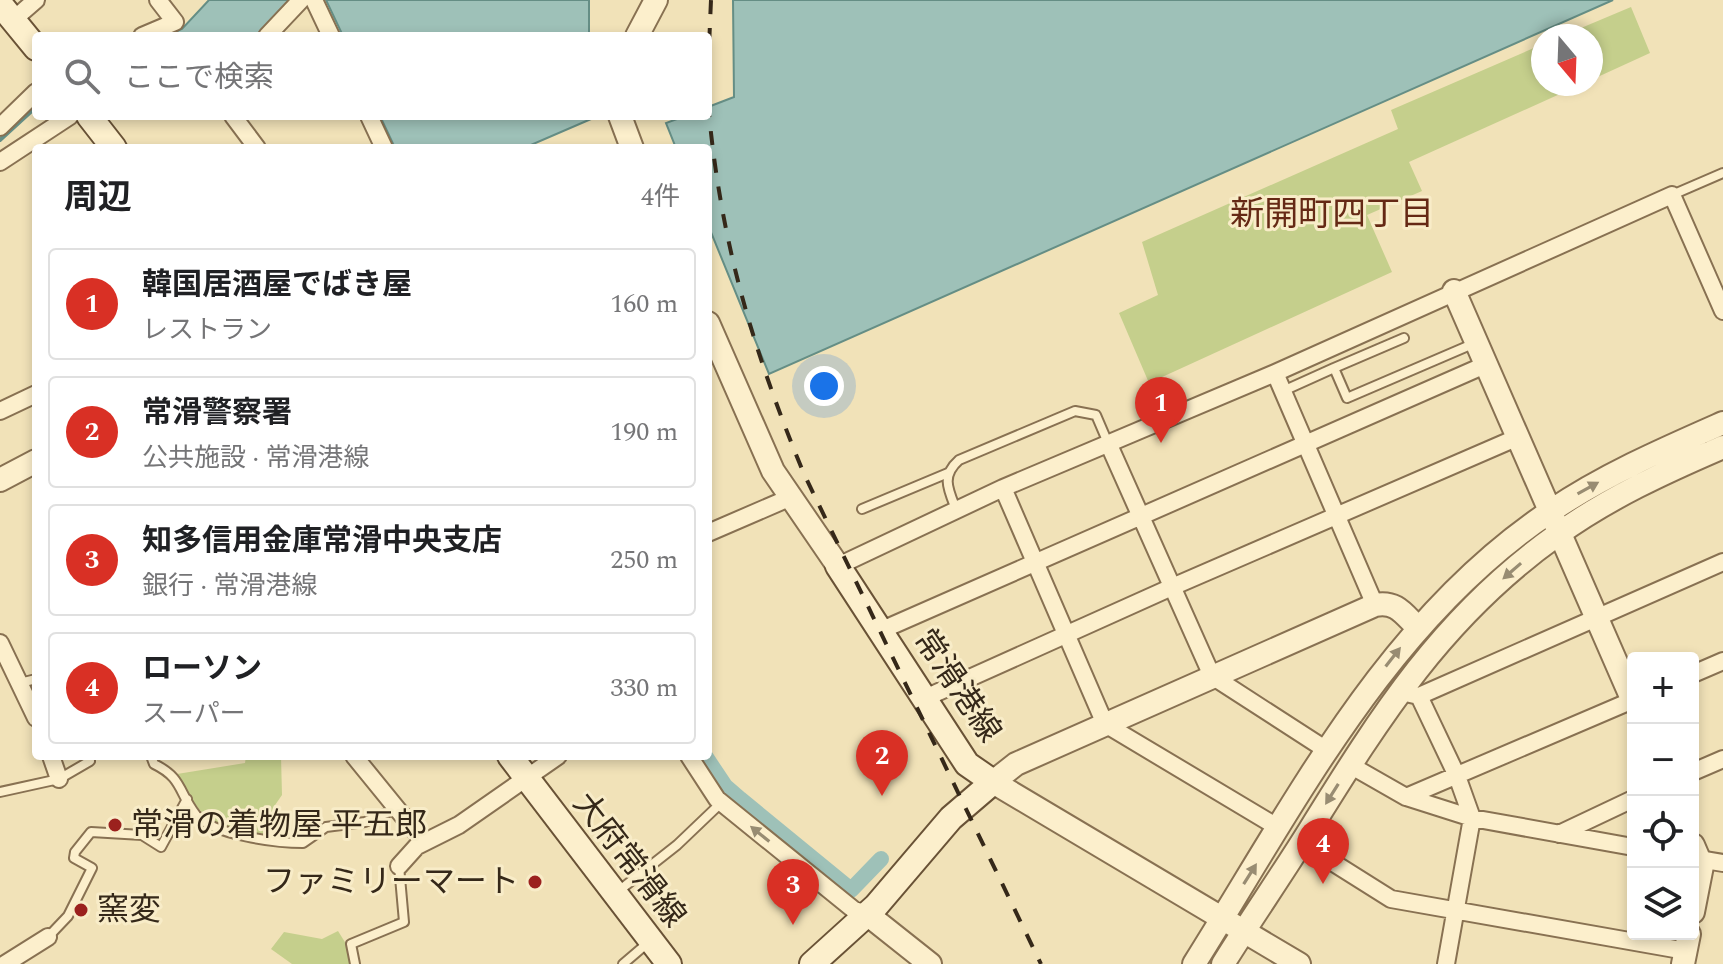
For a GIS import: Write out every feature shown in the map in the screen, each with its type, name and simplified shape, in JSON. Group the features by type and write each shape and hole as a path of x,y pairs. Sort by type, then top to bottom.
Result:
{"main road":[{"path":"7,12 32,43"},
{"path":"92,120 111,144"},
{"name":"常滑港線","path":"812,964 867,914 951,818 993,782 967,764 838,566"},
{"name":"大府常滑線","path":"513,760 615,894 657,956"}],"street":[{"path":"7,12 36,0"},
{"path":"151,32 175,22 158,0"},
{"path":"271,32 301,0"},
{"path":"314,0 329,32"},
{"path":"639,32 656,0"},
{"path":"0,127 32,96"},
{"path":"0,162 64,120"},
{"path":"236,120 254,144"},
{"path":"371,120 382,144"},
{"path":"622,120 630,144"},
{"path":"712,332 773,471 838,566 1003,488 1275,373 1672,195 1723,311"},
{"path":"1454,291 1557,534 1627,686"},
{"path":"882,630 1485,365"},
{"path":"1275,373 1375,605"},
{"path":"0,411 32,396"},
{"path":"1194,964 1328,751 1417,627 1480,567 1548,513 1585,489 1723,423"},
{"path":"925,698 1516,438"},
{"path":"1109,445 1212,676 1328,751"},
{"path":"1223,964 1350,765 1409,693 1435,644 1482,597 1557,534 1642,484 1723,447"},
{"path":"0,480 32,463"},
{"path":"1003,488 1032,562 1105,724 1279,828"},
{"path":"712,531 789,498"},
{"path":"1409,693 1723,562"},
{"path":"1299,964 993,782 1016,764 1375,605 1388,603 1398,607 1417,627"},
{"path":"0,643 28,681"},
{"path":"1699,671 1723,661"},
{"path":"1409,693 1457,776 1472,818 1446,964"},
{"path":"1406,797 1627,703"},
{"path":"1699,769 1723,759"},
{"path":"52,760 59,779"},
{"path":"357,760 424,842"},
{"path":"399,866 424,842 459,825 552,760"},
{"path":"692,760 721,802 854,910 867,914 930,964"},
{"path":"1350,765 1406,797 1472,818 1627,846"},
{"path":"1559,834 1627,802"},
{"path":"1302,843 1391,899 1686,950"},
{"path":"1699,881 1702,866 1708,858"},
{"path":"5,964 48,937"}],"lane":[{"path":"1672,195 1723,173"},
{"path":"1283,391 1404,338"},
{"path":"1334,368 1347,398 1476,342"},
{"path":"862,509 948,473 959,460 1075,411 1096,415 1109,445"},
{"path":"948,473 949,490 956,510"},
{"path":"0,792 59,779 90,760"},
{"path":"152,760 154,764 176,776 199,818 226,832 303,843 326,827 365,822 396,809"},
{"path":"48,937 68,916 92,868 74,858 75,852 91,832 142,835 161,847 187,799"},
{"path":"615,894 677,845 721,802"},
{"path":"355,964 351,944 404,922 399,866"},
{"path":"623,964 657,956"}],"green space":[{"path":"1631,7 1650,53 1603,75 1603,24 1591,24"},
{"path":"1531,49 1531,96 1555,96 1409,162 1422,191 1367,215 1392,272 1149,383 1119,313 1158,295 1142,242 1398,129 1391,110"},
{"path":"245,760 281,760 282,795 273,808 268,836 221,825 203,814 177,774 245,763"},
{"path":"338,931 348,947 351,964 292,964 271,949 284,932 322,939"}],"water":[{"path":"209,0 291,0 260,32 175,32 182,29"},
{"path":"326,0 589,0 589,32 341,32"},
{"path":"733,0 1613,0 1559,24 1531,24 1531,36 769,374 712,235 712,144 674,144 666,123 674,120 712,120 712,105 734,97"},
{"path":"382,120 589,120 533,144 393,144"}],"waterway":[{"path":"0,140 32,111"},
{"path":"708,760 725,786 851,890 881,859"}],"railway":[{"path":"710,32 711,0"},
{"path":"710,120 721,201 741,293 785,428 804,474 1041,964"}],"place":[{"name":"韓国居酒屋でばき屋","path":"1161,443"},
{"name":"常滑警察署","path":"882,796"},
{"name":"常滑の着物屋 平五郎","path":"115,825"},
{"name":"ファミリーマート","path":"535,882"},
{"name":"ローソン","path":"1323,884"},
{"name":"窯変","path":"81,910"},
{"name":"知多信用金庫常滑中央支店","path":"793,925"}],"district":[{"name":"新開町四丁目","path":"1332,215"}]}
